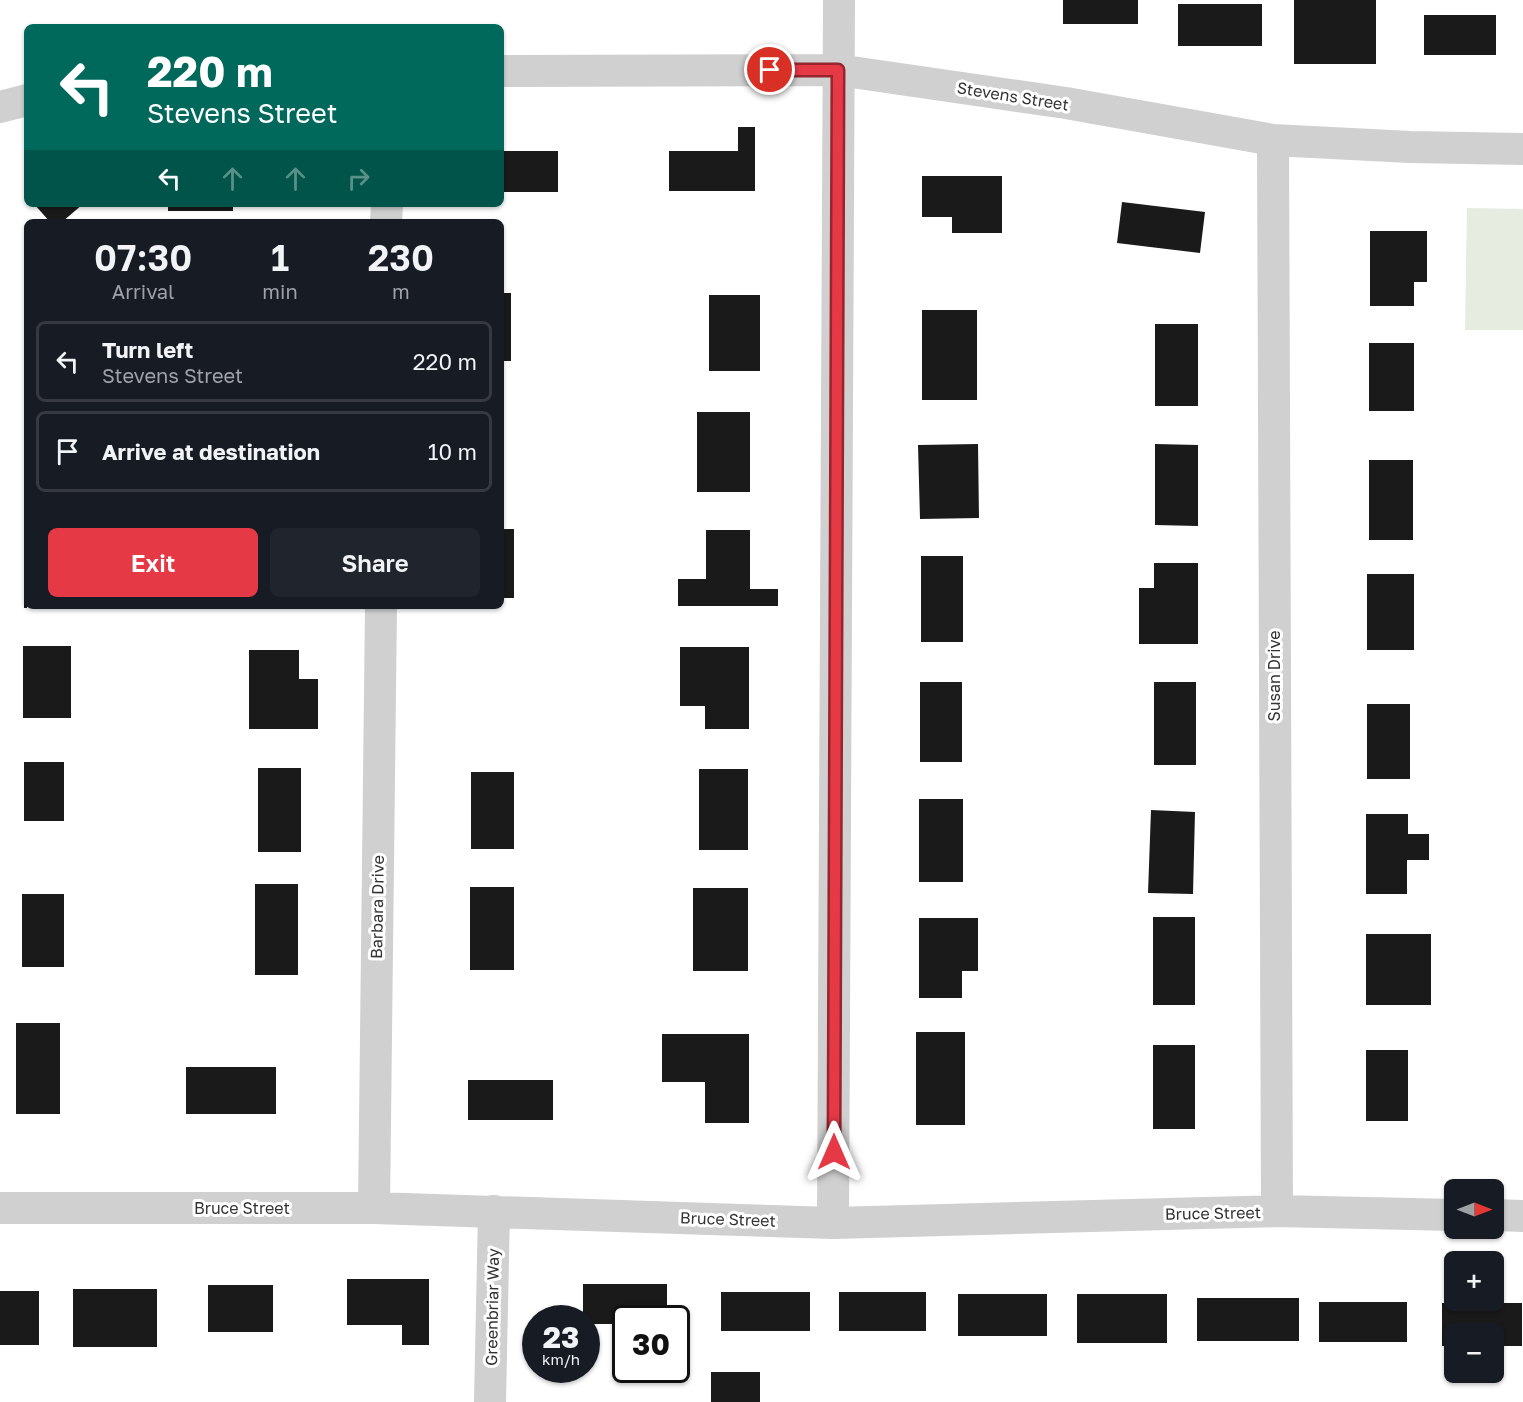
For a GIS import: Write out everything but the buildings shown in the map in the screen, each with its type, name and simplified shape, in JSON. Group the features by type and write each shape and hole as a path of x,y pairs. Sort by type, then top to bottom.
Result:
{"street":[{"path":"833,1222 839,0"},
{"name":"Stevens Street","path":"504,71 838,70 1066,103 1273,140 1410,147 1523,149"},
{"path":"0,106 24,100"},
{"name":"Susan Drive","path":"1273,140 1276,1211"},
{"name":"Barbara Drive","path":"374,1208 381,609"},
{"name":"Bruce Street","path":"0,1208 374,1208 833,1222 1276,1211 1444,1215"},
{"name":"Greenbriar Way","path":"490,1402 494,1211"},
{"path":"1504,1215 1523,1216"}],"shaded area":[{"path":"1467,208 1523,209 1523,330 1465,330"}],"route":[{"path":"770,70 838,70 834,1152"}]}
